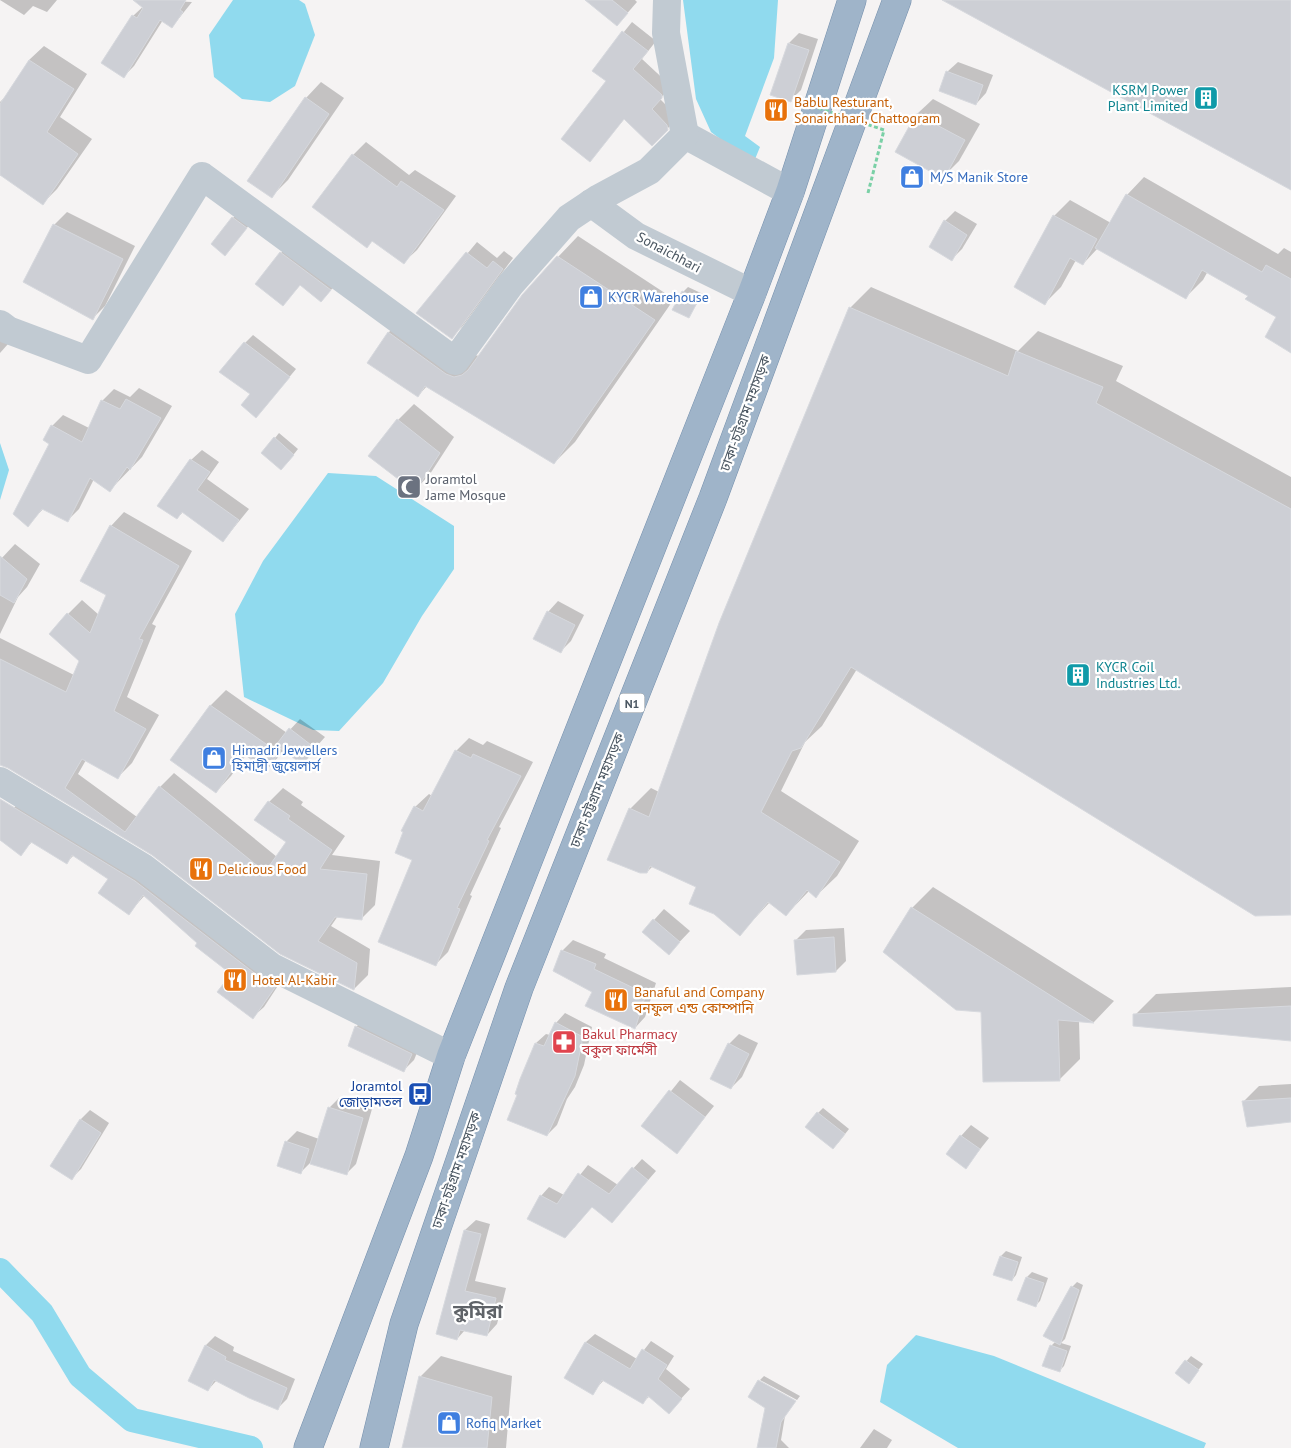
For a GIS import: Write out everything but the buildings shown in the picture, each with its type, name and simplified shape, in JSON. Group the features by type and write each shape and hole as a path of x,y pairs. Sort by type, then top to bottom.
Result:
{"highway":[{"path":"308,1448 419,1156 451,1056 752,293 790,192 852,0"},
{"name":"ঢাকা-চট্টগ্রাম মহাসড়ক","path":"374,1448 404,1324 518,988 713,498 897,0"}],"street":[{"path":"667,0 666,33 685,135"},
{"path":"685,135 790,192"},
{"path":"0,324 8,330 88,360 202,176 455,361 510,285 569,218 591,203 649,170 685,135"},
{"name":"Sonaichhari","path":"591,203 636,236 752,293"},
{"path":"0,781 144,868 272,966 451,1056"}],"path":[{"path":"800,102 884,130 868,193"}],"water":[{"path":"233,0 299,0 305,4 315,35 295,86 270,102 242,99 214,77 209,35"},
{"path":"683,0 778,0 774,58 745,136 760,147 753,164 711,132 696,99"},
{"path":"0,443 9,470 0,500"},
{"path":"328,473 376,476 454,526 454,569 422,616 383,683 339,731 313,730 244,697 235,614 263,561"},
{"path":"916,1335 994,1356 1206,1443 1204,1448 958,1448 880,1402 887,1365"}],"waterway":[{"path":"0,1270 42,1313 80,1376 132,1420 251,1448"}],"place":[{"name":"KSRM Power Plant Limited","path":"1206,98"},
{"name":"Bablu Resturant, Sonaichhari, Chattogram","path":"776,110"},
{"name":"M/S Manik Store","path":"912,177"},
{"name":"KYCR Warehouse","path":"591,297"},
{"name":"Joramtol Jame Mosque","path":"409,487"},
{"name":"KYCR Coil Industries Ltd.","path":"1078,675"},
{"name":"Himadri Jewellers হিমাদ্রী জুয়েলার্স","path":"214,758"},
{"name":"Delicious Food","path":"201,869"},
{"name":"Hotel Al-Kabir","path":"235,980"},
{"name":"Banaful and Company বনফুল এন্ড কোম্পানি","path":"616,1000"},
{"name":"Bakul Pharmacy বকুল ফার্মেসী","path":"564,1042"},
{"name":"Joramtol জোড়ামতল","path":"420,1094"},
{"name":"Rofiq Market","path":"449,1423"}],"district":[{"name":"কুমিরা","path":"478,1311"}]}
